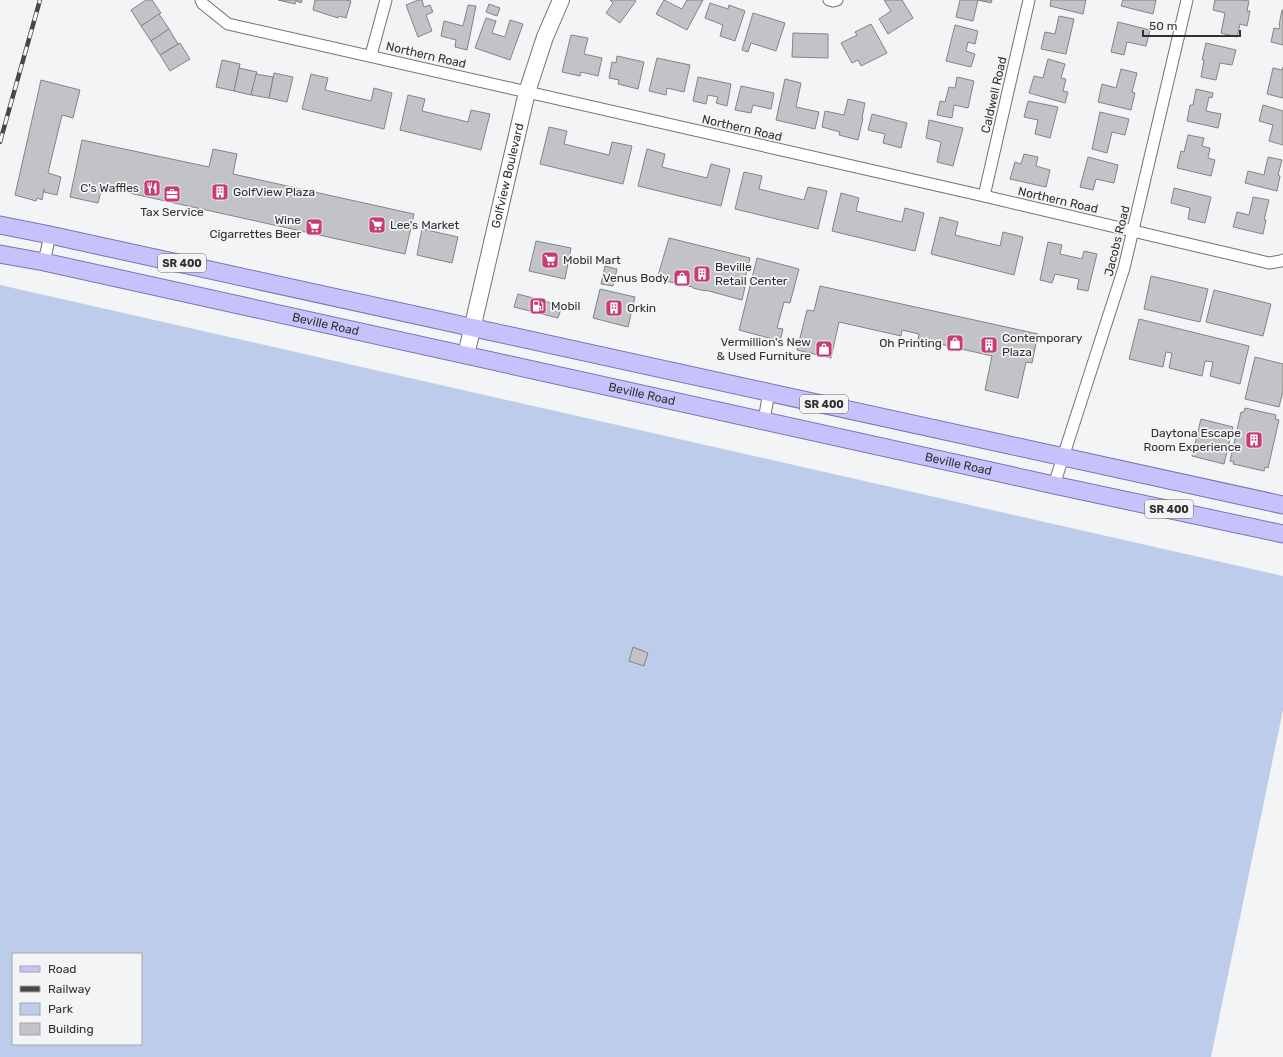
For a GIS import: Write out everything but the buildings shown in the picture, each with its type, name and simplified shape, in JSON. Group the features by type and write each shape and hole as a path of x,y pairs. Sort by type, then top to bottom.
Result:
{"main road":[{"name":"SR 400","path":"0,226 50,235 1283,505"},
{"name":"Beville Road","path":"0,254 44,262 1054,485 1283,534"}],"street":[{"path":"370,55 386,0"},
{"name":"Golfview Boulevard","path":"466,355 527,92 545,37 561,0"},
{"path":"828,0 837,0"},
{"name":"Caldwell Road","path":"984,196 1029,0"},
{"name":"Jacobs Road","path":"1054,485 1124,268 1188,0"},
{"name":"Northern Road","path":"202,2 228,24 370,55 1269,263 1282,260"},
{"path":"44,262 50,235"},
{"path":"764,420 769,392"}],"green space":[{"path":"0,285 1283,576 1283,710 1211,1057 0,1057"}],"railway":[{"path":"0,142 40,0"}],"place":[{"name":"C's Waffles","path":"152,188"},
{"name":"GolfView Plaza","path":"220,192"},
{"name":"Tax Service","path":"172,194"},
{"name":"Lee's Market","path":"377,225"},
{"name":"Wine Cigarrettes Beer","path":"314,227"},
{"name":"Mobil Mart","path":"550,260"},
{"name":"Beville Retail Center","path":"702,274"},
{"name":"Venus Body","path":"682,278"},
{"name":"Mobil","path":"538,306"},
{"name":"Orkin","path":"614,308"},
{"name":"Oh Printing","path":"955,343"},
{"name":"Contemporary Plaza","path":"989,345"},
{"name":"Vermillion's New & Used Furniture","path":"824,349"},
{"name":"Daytona Escape Room Experience","path":"1254,440"}]}
